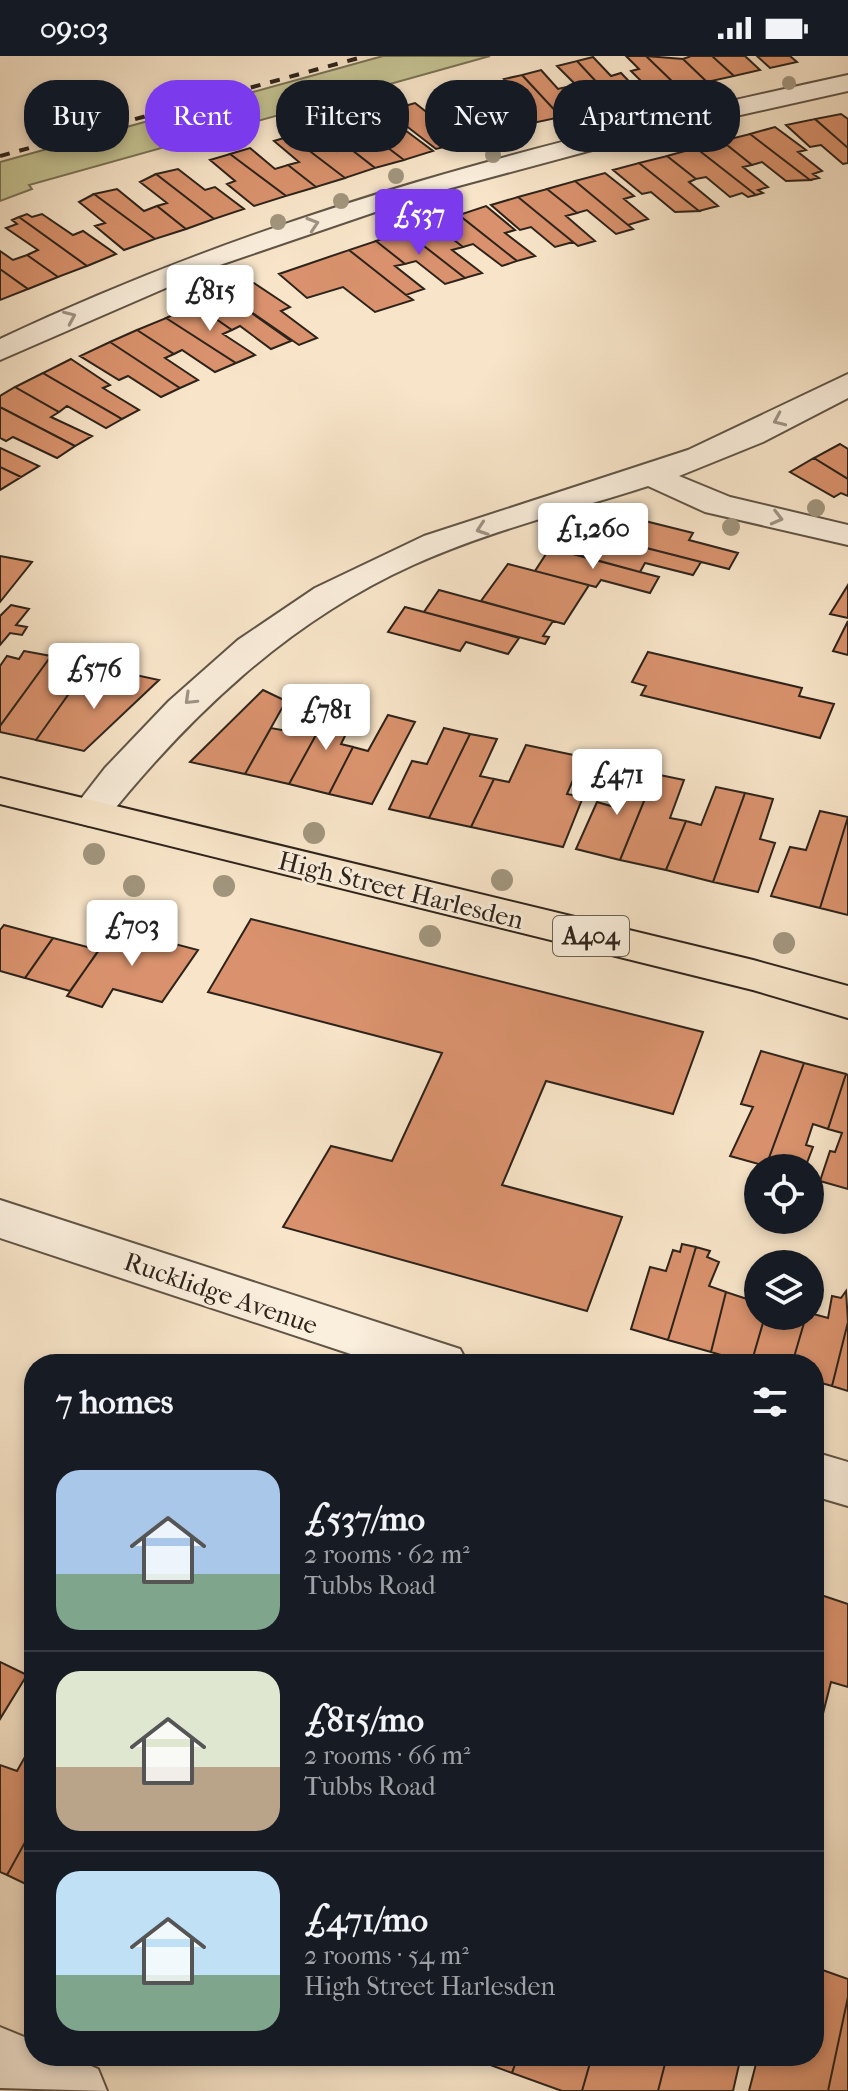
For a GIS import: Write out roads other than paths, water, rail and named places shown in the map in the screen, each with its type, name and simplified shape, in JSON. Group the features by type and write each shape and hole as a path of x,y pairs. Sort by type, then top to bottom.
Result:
{"main road":[{"name":"High Street Harlesden","path":"0,791 738,971 848,1002"}],"street":[{"path":"0,351 155,280 344,214 607,138 848,83"},
{"path":"90,813 167,721 200,689 273,632 367,574 427,547 653,474 802,410 848,384"},
{"path":"653,474 666,486 707,501 848,535"},
{"name":"Rucklidge Avenue","path":"0,1219 412,1354"},
{"path":"824,1477 848,1484"},
{"path":"0,2057 76,2091"}],"railway":[{"path":"0,156 366,56"}]}
